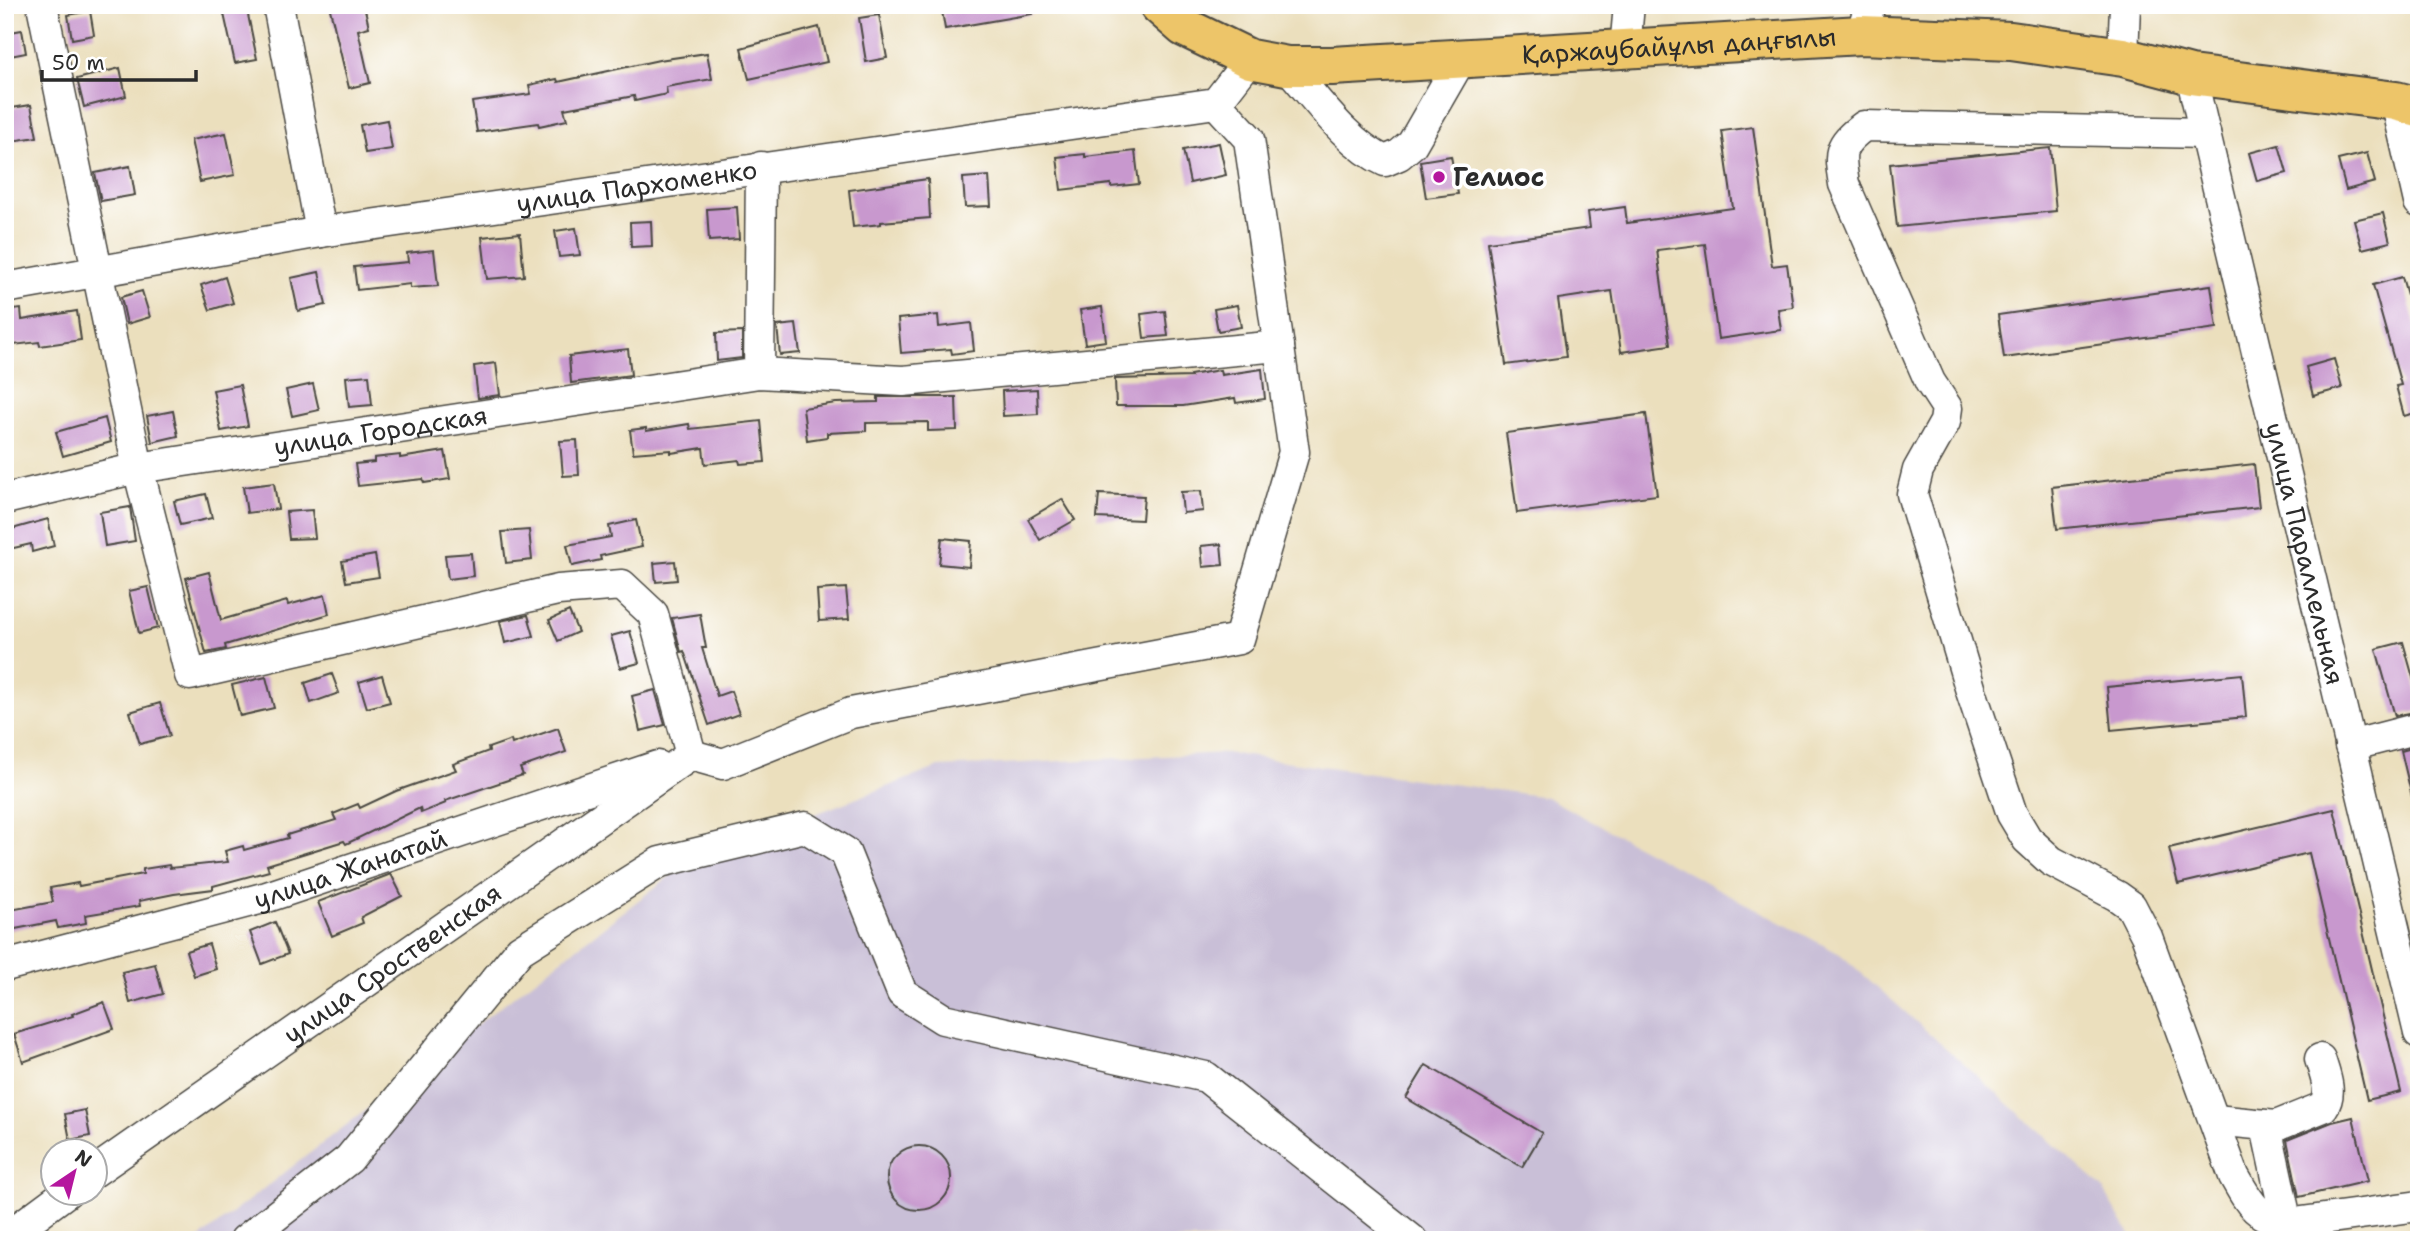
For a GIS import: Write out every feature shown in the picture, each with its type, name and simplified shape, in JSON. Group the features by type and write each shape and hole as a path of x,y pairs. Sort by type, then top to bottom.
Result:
{"highway":[{"name":"Қаржаубайұлы даңғылы","path":"1159,5 1184,27 1268,62 1332,66 1625,49 1865,20 2123,57 2190,75 2407,104"}],"street":[{"path":"41,5 138,468 190,675 558,590 622,585 653,614 691,755 723,764 851,713 1239,639 1294,452 1249,139 1216,103 1268,62 1368,154 1385,161 1399,155 1412,144 1461,59"},
{"path":"278,5 321,232"},
{"path":"1625,49 1629,5"},
{"path":"2123,57 2125,5"},
{"name":"улица Параллельная","path":"2190,75 2419,1032"},
{"name":"улица Пархоменко","path":"5,288 321,232 1216,103"},
{"path":"2407,104 2419,202"},
{"path":"2205,133 1864,126 1849,137 1839,154 1844,184 1930,382 1947,408 1945,422 1918,470 1912,494 1971,691 2012,814 2027,839 2051,861 2131,906 2147,937 2234,1176 2250,1203 2267,1219 2287,1224 2419,1206"},
{"path":"759,373 761,167"},
{"name":"улица Городская","path":"5,499 138,468 759,373 903,381 1279,346"},
{"path":"2350,746 2419,728"},
{"name":"улица Жанатай","path":"5,966 267,897 691,755"},
{"name":"улица Сроственская","path":"108,1162 691,755"},
{"path":"245,1240 349,1159 520,950 660,862 805,827 845,852 902,993 943,1019 1206,1077 1412,1240"},
{"path":"2214,1120 2276,1126 2323,1107 2328,1101 2329,1093 2320,1059"},
{"path":"2276,1126 2268,1136 2287,1224"},
{"path":"5,1238 48,1206"}],"shaded area":[{"path":"1226,753 1546,797 1840,954 2102,1187 2133,1240 197,1240 688,862 939,767"}],"building":[{"path":"222,5 246,5 257,59 235,63"},
{"path":"329,5 364,5 369,27 358,30 370,83 349,88"},
{"path":"941,5 1031,5 1032,14 945,29"},
{"path":"90,11 94,35 72,39 68,15"},
{"path":"879,15 887,58 866,62 859,18"},
{"path":"819,27 827,62 749,79 741,48"},
{"path":"22,30 26,53 5,57 5,33"},
{"path":"707,53 712,79 666,87 667,94 635,101 634,96 564,109 567,120 539,126 538,123 477,132 472,102 531,94 529,85 557,79 558,82 659,60"},
{"path":"120,68 126,96 84,107 77,79"},
{"path":"31,105 37,137 5,142 5,109"},
{"path":"387,120 392,149 365,153 360,125"},
{"path":"1753,127 1772,266 1787,264 1793,307 1778,309 1781,330 1718,339 1705,244 1657,250 1670,345 1621,352 1612,291 1558,299 1566,357 1506,365 1488,242 1590,228 1588,212 1625,207 1627,223 1733,208 1722,131"},
{"path":"226,133 235,175 200,182 191,140"},
{"path":"1219,143 1226,175 1190,183 1183,150"},
{"path":"2279,145 2287,173 2257,181 2249,153"},
{"path":"2050,148 2056,211 1897,227 1890,164"},
{"path":"1135,151 1139,184 1111,187 1111,184 1061,190 1057,157 1085,154 1085,157"},
{"path":"2367,153 2375,182 2346,190 2338,160"},
{"name":"Гелиос","path":"1451,156 1458,194 1426,198 1420,161"},
{"path":"130,166 135,195 101,201 95,173"},
{"path":"989,176 991,206 965,207 963,178"},
{"path":"928,179 930,218 853,227 849,190"},
{"path":"737,207 739,239 709,241 707,209"},
{"path":"2383,213 2390,242 2362,249 2354,220"},
{"path":"651,221 652,246 631,247 630,222"},
{"path":"576,228 580,255 559,257 555,231"},
{"path":"520,233 524,276 487,279 482,237"},
{"path":"434,250 438,286 410,288 410,284 357,290 354,267 408,262 407,253"},
{"path":"319,272 326,305 298,311 291,278"},
{"path":"225,277 233,303 210,310 201,285"},
{"path":"2402,277 2419,337 2419,412 2404,416 2396,386 2401,385 2373,285"},
{"path":"2211,285 2217,328 2004,358 1998,315"},
{"path":"142,291 150,317 127,324 121,297"},
{"path":"1237,305 1241,327 1218,331 1214,309"},
{"path":"1102,307 1106,341 1085,344 1080,310"},
{"path":"21,309 22,320 77,311 81,340 40,346 39,342 5,346 5,311"},
{"path":"1165,311 1168,336 1144,338 1141,314"},
{"path":"938,315 939,327 971,323 974,351 952,354 951,349 901,353 898,319"},
{"path":"796,324 800,353 780,355 777,326"},
{"path":"742,332 742,358 717,361 716,333"},
{"path":"628,349 631,375 571,383 569,356"},
{"path":"2334,359 2342,388 2313,396 2306,367"},
{"path":"496,363 500,395 478,398 474,366"},
{"path":"1262,369 1265,399 1236,403 1235,398 1183,406 1116,406 1115,379 1191,377 1190,375 1220,370 1221,375"},
{"path":"369,375 372,405 349,407 346,377"},
{"path":"313,384 319,410 292,416 286,390"},
{"path":"240,385 248,426 221,431 213,390"},
{"path":"1037,389 1038,414 1003,416 1002,391"},
{"path":"878,397 956,397 957,430 928,431 928,422 866,423 866,431 827,433 827,437 807,440 803,408 836,403 878,402"},
{"path":"173,411 178,436 152,442 147,416"},
{"path":"1646,414 1657,495 1517,513 1506,433"},
{"path":"105,418 111,442 63,456 56,432"},
{"path":"761,421 765,462 740,464 739,460 705,464 703,448 671,453 671,450 633,453 630,430 646,428 646,431 689,424 690,429"},
{"path":"577,440 579,475 563,476 560,441"},
{"path":"445,451 450,479 358,486 355,464 374,462 374,458 400,455 400,458"},
{"path":"2254,464 2259,507 2057,529 2052,487"},
{"path":"274,483 278,509 247,513 243,487"},
{"path":"1201,491 1203,511 1183,513 1181,492"},
{"path":"206,494 212,518 180,525 174,501"},
{"path":"1099,494 1144,496 1142,520 1097,518"},
{"path":"1062,499 1075,520 1040,540 1028,519"},
{"path":"130,507 135,541 105,546 100,512"},
{"path":"312,510 315,538 289,539 286,512"},
{"path":"48,519 54,546 32,552 31,544 5,550 5,531"},
{"path":"636,520 642,547 600,556 601,560 572,566 567,545 611,537 609,526"},
{"path":"529,530 532,560 506,563 502,532"},
{"path":"942,538 971,541 969,567 939,564"},
{"path":"1221,544 1223,565 1203,567 1201,546"},
{"path":"471,553 473,576 448,579 445,555"},
{"path":"375,555 379,577 346,582 342,561"},
{"path":"675,561 677,580 656,582 654,563"},
{"path":"209,572 221,620 287,601 288,605 325,595 329,614 225,645 226,649 206,653 186,578"},
{"path":"148,587 158,628 139,633 129,591"},
{"path":"846,588 849,619 819,621 817,590"},
{"path":"569,611 578,632 558,641 549,620"},
{"path":"700,614 706,648 702,648 717,696 731,691 739,714 709,725 684,651 681,652 672,618"},
{"path":"528,615 534,636 505,643 500,621"},
{"path":"630,631 639,663 620,668 611,636"},
{"path":"2403,642 2419,699 2419,711 2395,716 2376,649"},
{"path":"332,674 339,693 311,703 305,683"},
{"path":"2242,674 2246,717 2111,730 2107,687"},
{"path":"382,675 390,702 367,708 359,682"},
{"path":"266,677 274,708 240,716 232,685"},
{"path":"655,690 665,725 640,731 632,696"},
{"path":"160,703 170,736 140,744 130,712"},
{"path":"558,728 566,752 520,768 523,775 445,801 446,803 421,813 420,808 346,844 344,841 267,865 269,871 213,886 213,889 139,901 140,906 85,915 86,923 58,928 56,921 5,931 5,911 53,902 50,888 78,883 79,886 143,874 143,869 169,865 170,868 228,862 225,851 243,846 244,850 288,838 287,835 336,820 333,814 358,804 360,808 396,791 456,770 453,764 489,751 488,748 511,740 512,744"},
{"path":"2419,746 2419,797 2412,797 2401,751"},
{"path":"2334,809 2401,1092 2367,1100 2309,853 2178,884 2169,848"},
{"path":"391,874 402,896 361,917 363,923 332,936 318,902"},
{"path":"275,922 288,954 262,964 250,932"},
{"path":"209,944 216,969 194,976 186,951"},
{"path":"155,964 163,994 130,1003 122,972"},
{"path":"104,1002 114,1029 23,1062 14,1034 73,1016 72,1014"},
{"path":"1426,1065 1542,1133 1522,1167 1406,1098"},
{"path":"85,1110 90,1136 69,1136 65,1114"},
{"path":"2353,1117 2368,1181 2299,1197 2287,1140 2332,1122"},
{"path":"919,1146 937,1152 945,1160 951,1178 945,1196 937,1204 919,1210 901,1204 893,1196 887,1178 893,1160 901,1152"}],"place":[{"name":"Гелиос","path":"1439,177"}]}
